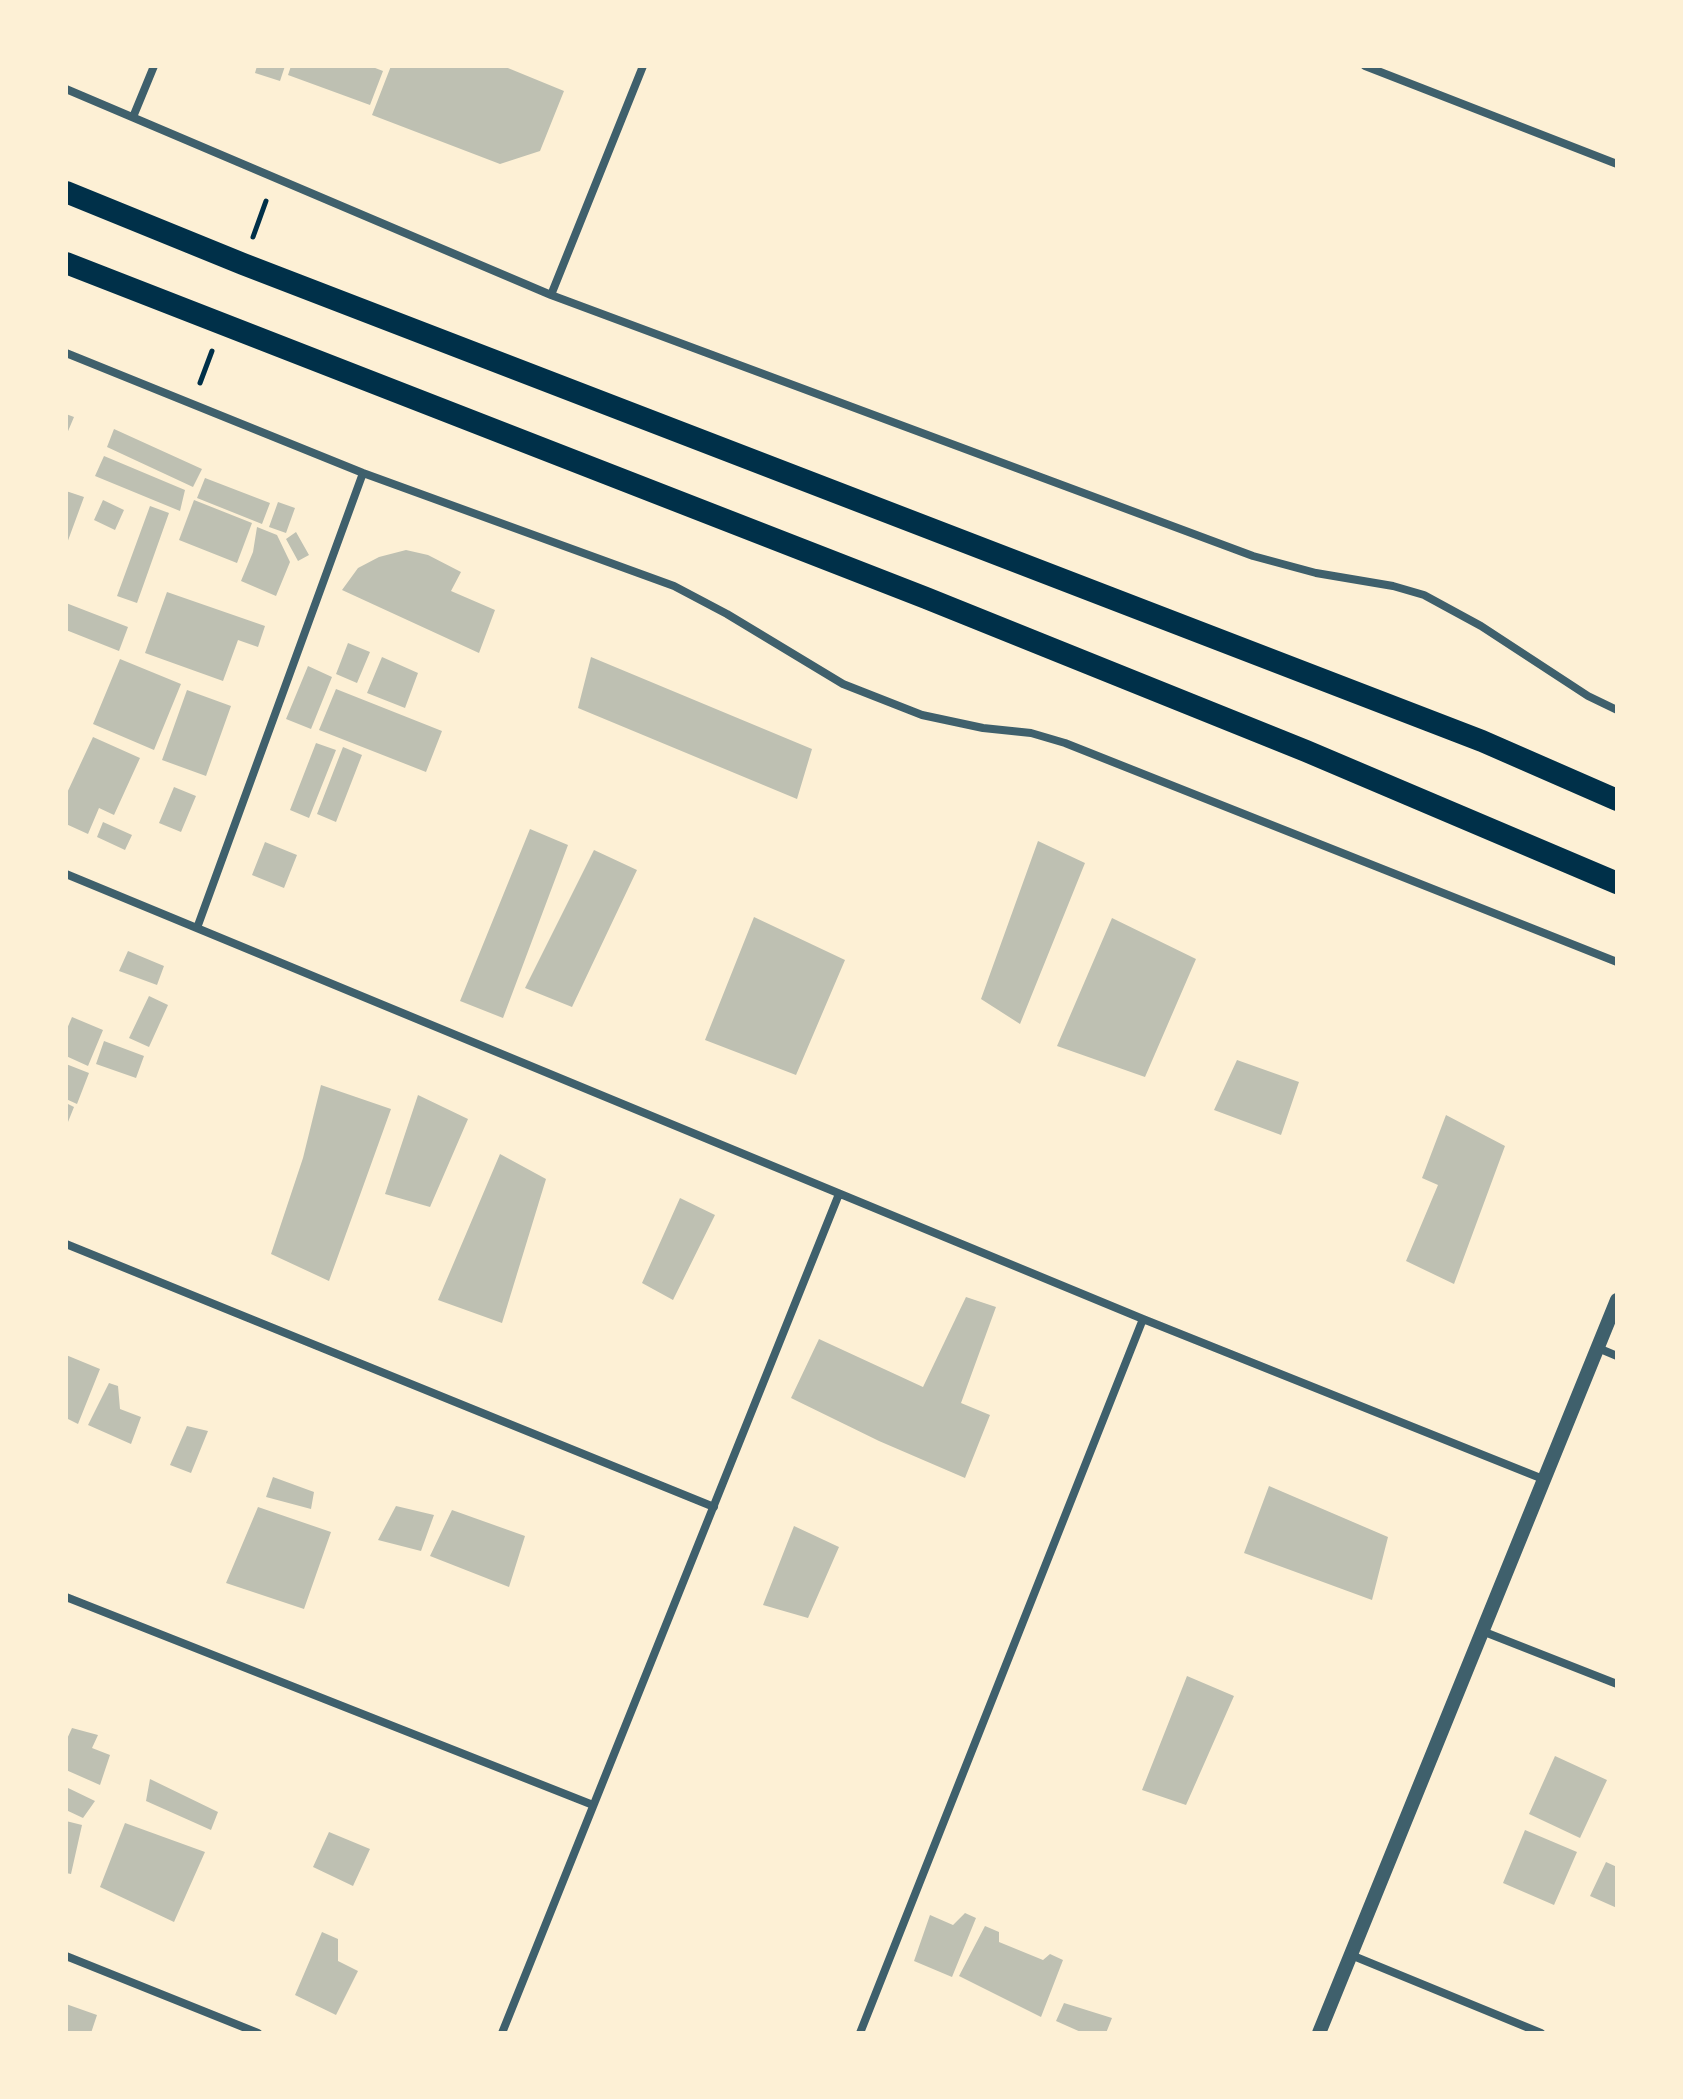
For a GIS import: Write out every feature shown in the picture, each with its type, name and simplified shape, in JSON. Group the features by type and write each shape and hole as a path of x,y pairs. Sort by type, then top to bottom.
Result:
{"highway":[{"path":"66,192 243,264 1482,741 1617,800"},
{"path":"66,263 940,604 1306,751 1617,883"}],"street":[{"path":"133,117 154,66"},
{"path":"551,295 643,66"},
{"path":"1365,66 1617,164"},
{"path":"66,89 551,295 1253,556 1316,573 1393,586 1424,595 1481,626 1588,696 1617,710"},
{"path":"66,353 363,473 674,586 843,684 882,700 922,715 983,728 1031,733 1065,743 1617,962"},
{"path":"197,928 363,473"},
{"path":"66,874 1143,1319 1543,1479"},
{"path":"502,2033 839,1194"},
{"path":"66,1244 714,1507"},
{"path":"1319,2033 1617,1300"},
{"path":"860,2033 1143,1319"},
{"path":"1598,1348 1617,1356"},
{"path":"66,1597 593,1805"},
{"path":"1482,1631 1617,1684"},
{"path":"1351,1955 1541,2033"},
{"path":"66,1956 258,2033"}],"building":[{"path":"257,66 285,66 280,81 255,73"},
{"path":"291,66 370,66 383,71 370,105 288,75"},
{"path":"391,66 503,66 564,91 540,151 500,164 372,115"},
{"path":"66,414 74,417 66,436"},
{"path":"114,429 202,469 193,487 107,447"},
{"path":"104,456 185,490 180,511 95,476"},
{"path":"205,478 270,503 262,524 197,498"},
{"path":"66,491 84,497 66,546"},
{"path":"103,500 124,510 115,530 94,520"},
{"path":"194,500 252,523 237,563 179,540"},
{"path":"278,502 295,508 286,533 269,527"},
{"path":"150,506 169,513 137,603 117,596"},
{"path":"257,527 277,535 290,562 276,596 241,581 253,552"},
{"path":"296,532 309,555 298,561 286,539"},
{"path":"406,550 428,555 461,572 451,591 495,610 479,653 342,590 358,568 379,557"},
{"path":"167,592 265,626 258,647 238,640 223,681 145,653"},
{"path":"66,603 128,627 119,651 66,630"},
{"path":"348,643 370,652 357,683 336,674"},
{"path":"382,657 418,673 405,708 367,693"},
{"path":"591,657 812,749 797,799 578,708"},
{"path":"120,659 181,684 154,750 93,724"},
{"path":"308,666 332,677 311,729 286,719"},
{"path":"336,689 442,731 426,772 319,730"},
{"path":"187,690 231,706 206,776 162,760"},
{"path":"93,737 140,758 114,815 99,808 88,834 66,824 66,795"},
{"path":"316,743 336,750 309,818 290,810"},
{"path":"343,747 362,755 336,822 317,814"},
{"path":"174,787 196,796 181,832 159,823"},
{"path":"103,822 132,835 125,850 97,837"},
{"path":"530,829 568,845 503,1018 460,1001"},
{"path":"1038,841 1085,863 1020,1024 981,999"},
{"path":"265,842 297,855 284,888 252,875"},
{"path":"594,850 637,870 572,1007 525,988"},
{"path":"754,917 845,960 796,1075 705,1040"},
{"path":"1112,918 1196,959 1145,1077 1057,1046"},
{"path":"128,951 164,966 157,985 119,971"},
{"path":"149,996 168,1005 149,1047 129,1038"},
{"path":"72,1017 103,1030 88,1066 66,1056 66,1031"},
{"path":"104,1041 144,1056 136,1078 96,1064"},
{"path":"1237,1060 1299,1082 1281,1135 1214,1110"},
{"path":"66,1064 89,1073 77,1104 66,1099"},
{"path":"321,1085 391,1109 329,1281 271,1254 303,1158"},
{"path":"418,1095 468,1119 430,1207 385,1194"},
{"path":"66,1103 74,1107 66,1127"},
{"path":"1446,1115 1505,1146 1454,1284 1406,1261 1438,1185 1422,1178"},
{"path":"500,1154 546,1179 502,1323 438,1300"},
{"path":"680,1198 715,1215 673,1300 642,1283"},
{"path":"966,1297 996,1307 961,1403 990,1415 965,1478 791,1398 819,1339 923,1387"},
{"path":"66,1355 100,1369 78,1424 66,1418"},
{"path":"109,1383 118,1386 120,1409 141,1417 131,1444 88,1425"},
{"path":"187,1426 208,1431 191,1473 170,1465"},
{"path":"273,1477 314,1492 311,1509 266,1497"},
{"path":"1269,1486 1388,1537 1372,1600 1244,1553"},
{"path":"396,1506 434,1515 421,1551 378,1540"},
{"path":"258,1507 331,1532 304,1609 226,1583"},
{"path":"452,1510 525,1536 509,1587 430,1556"},
{"path":"794,1526 839,1547 808,1618 763,1605"},
{"path":"1187,1676 1234,1696 1186,1805 1142,1790"},
{"path":"72,1728 98,1735 92,1748 110,1755 100,1785 66,1770 66,1741"},
{"path":"1555,1756 1607,1780 1580,1838 1529,1814"},
{"path":"150,1779 218,1812 211,1830 146,1801"},
{"path":"66,1787 95,1801 83,1818 66,1810"},
{"path":"66,1821 82,1825 71,1874 66,1873"},
{"path":"125,1823 205,1852 174,1922 100,1887"},
{"path":"1525,1830 1577,1852 1554,1905 1503,1883"},
{"path":"329,1832 370,1849 353,1886 313,1867"},
{"path":"1606,1862 1617,1867 1617,1908 1590,1896"},
{"path":"965,1913 976,1918 952,1977 914,1961 930,1915 953,1925"},
{"path":"985,1926 999,1932 999,1942 1043,1960 1050,1954 1063,1960 1041,2017 959,1976"},
{"path":"322,1932 338,1939 338,1961 358,1971 336,2015 295,1995"},
{"path":"1064,2003 1112,2018 1106,2033 1083,2033 1056,2021"},
{"path":"66,2004 97,2015 91,2033 66,2033"}]}
